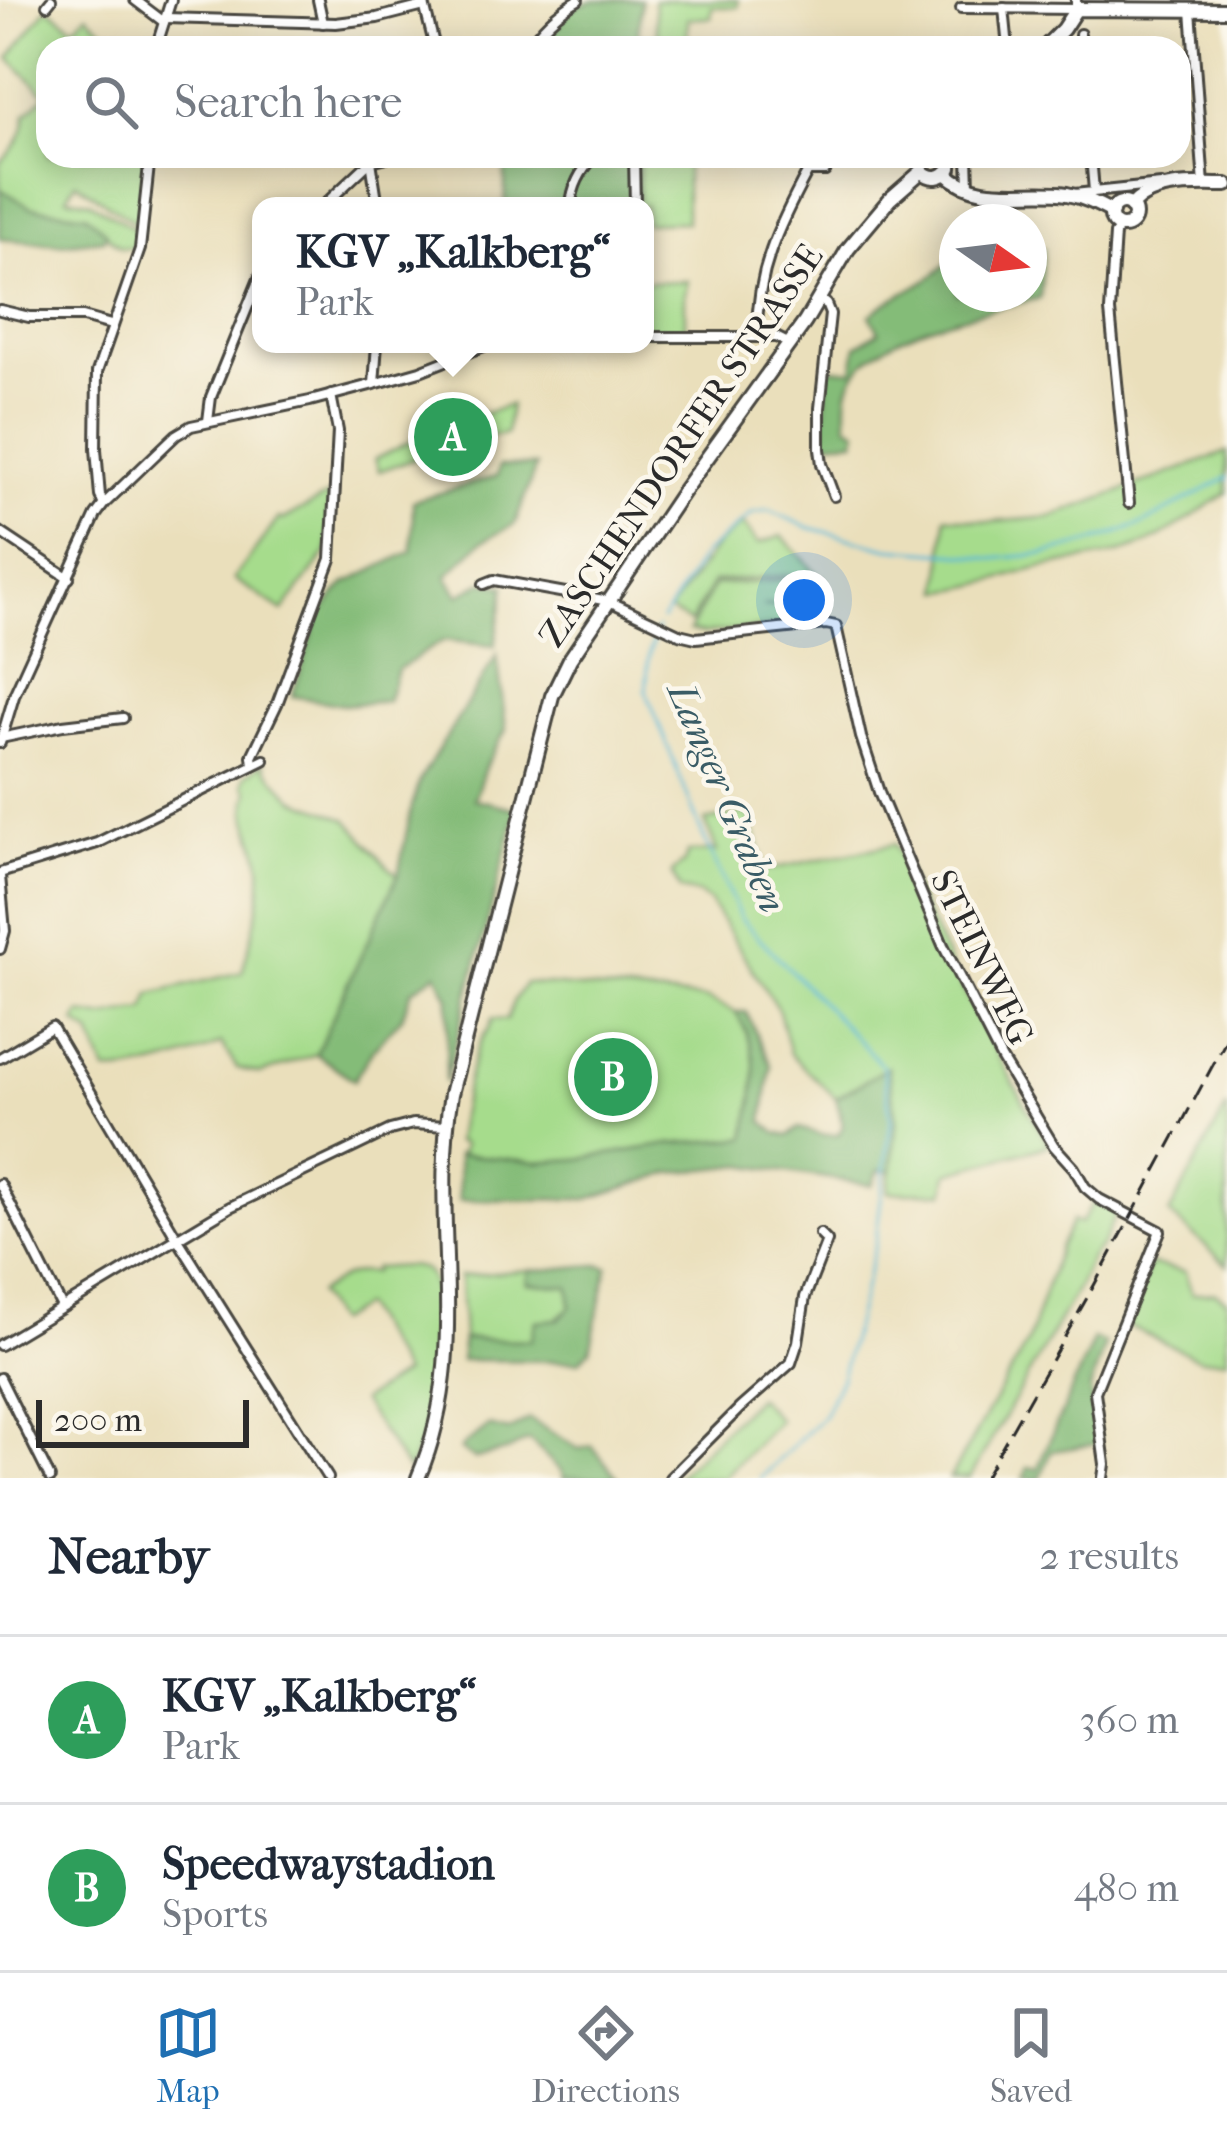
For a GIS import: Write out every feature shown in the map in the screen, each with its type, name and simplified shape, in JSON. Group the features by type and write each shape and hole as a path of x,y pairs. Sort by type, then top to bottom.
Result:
{"street":[{"path":"135,0 165,20 323,23 358,22 423,3 432,36"},
{"path":"160,36 171,0"},
{"path":"319,0 323,23"},
{"path":"536,36 578,0"},
{"path":"1056,36 1076,4"},
{"path":"1191,4 1201,186"},
{"path":"961,8 1191,4 1227,10"},
{"path":"1004,8 1007,36"},
{"path":"104,504 96,449 95,385 100,357 140,249 149,168"},
{"path":"333,197 362,168"},
{"path":"368,168 376,197"},
{"path":"572,197 583,168"},
{"path":"757,337 758,297 770,248 808,171 827,168"},
{"name":"ZASCHENDORFER STRASSE","path":"418,1478 442,1406 448,1352 446,1126 458,1062 552,696 570,659 789,344 854,241 917,168"},
{"name":"ZASCHENDORFER STRASSE","path":"924,168 933,178 946,173"},
{"path":"949,168 946,173 969,189 1071,195 1112,212"},
{"path":"968,168 969,189"},
{"path":"1092,168 1094,191"},
{"path":"1071,195 1179,183 1201,186"},
{"path":"1131,207 1150,191 1227,185"},
{"path":"1112,212 1120,204 1131,207"},
{"path":"1130,503 1110,311 1114,234 1134,218 1131,207"},
{"path":"1112,212 1114,223 1121,227"},
{"path":"208,421 211,397 252,296"},
{"path":"819,298 830,314 820,458 835,496"},
{"path":"0,310 29,317 83,316 111,325"},
{"path":"654,338 757,337 789,344"},
{"path":"374,384 376,353"},
{"path":"123,718 63,725 1,741 5,709 104,504 191,426 374,384 466,353"},
{"path":"253,766 252,756 277,704 331,559 338,431 331,395"},
{"path":"0,532 69,578"},
{"name":"STEINWEG","path":"484,584 494,580 609,601 688,637 836,626 861,737 880,795 943,945 1002,1060 1054,1146 1085,1186 1099,1199 1160,1231 1095,1392 1103,1478"},
{"path":"0,950 5,931 0,874 97,843 263,760"},
{"path":"0,1058 52,1028 328,1478"},
{"path":"0,1345 256,1192 390,1130 406,1125 446,1126"},
{"path":"0,1184 62,1307"},
{"path":"670,1478 791,1364 805,1297 827,1241 820,1234"},
{"path":"0,1378 50,1478"}],"green space":[{"path":"595,0 641,0 638,36 552,36 570,8"},
{"path":"654,0 738,0 738,7 712,7 711,18 688,18 687,36 657,33"},
{"path":"45,10 74,27 87,14 109,35 36,36 36,85 9,58"},
{"path":"36,104 36,168 145,168 138,225 76,182 67,197 89,201 138,231 135,248 121,247 86,214 31,207 0,189 0,162 18,141 26,114"},
{"path":"505,168 637,168 635,197 505,197"},
{"path":"640,168 686,168 686,222 654,223 654,197 638,197"},
{"path":"0,189 31,207 86,214 106,232 104,239 59,244 0,239"},
{"path":"937,272 939,312 982,312 910,334 867,360 850,384 847,400 847,424 858,430 855,440 824,442 827,368 853,370 857,346 879,331 870,315"},
{"path":"688,281 685,332 654,333 654,282"},
{"path":"510,405 506,434 469,440 379,471 375,459 430,432"},
{"path":"1227,452 1227,493 1152,541 1116,554 941,591 946,516 992,522 1051,517"},
{"path":"499,466 536,466 515,524 481,542 447,576 459,595 483,582 505,586 495,646 444,640 397,670 387,701 344,705 292,696 320,613 345,584 412,551 413,501 497,476"},
{"path":"329,495 328,551 283,611 234,579 279,518"},
{"path":"743,523 758,544 782,536 816,573 713,582 690,623 669,611 717,545"},
{"path":"823,577 825,592 781,597 781,604 762,606 783,606 783,599 826,596 828,619 824,621 702,634 689,631 714,585"},
{"path":"497,655 506,730 474,799 517,809 445,1083 449,998 437,973 412,990 402,1017 373,1049 354,1080 316,1054 398,875 420,780"},
{"path":"264,763 294,799 347,819 398,875 316,1054 260,1074 237,1068 221,1043 164,1064 106,1072 91,1034 76,1023 80,1014 103,1017 145,1010 151,994 242,972 261,880 244,784 246,775"},
{"path":"749,813 766,870 895,844 967,997 1049,1145 948,1173 945,1192 888,1192 896,1122 887,1068 836,1098 790,1054 779,1011 710,902 680,890 672,873 688,852 717,851 705,821"},
{"path":"525,983 707,999 735,1012 748,1031 755,1060 756,1084 746,1138 537,1162 458,1154 463,1144 456,1142 462,1106 479,1044 492,1019 507,1020"},
{"path":"735,1012 746,1012 771,1066 763,1121 776,1133 788,1136 799,1128 838,1135 843,1126 836,1098 888,1067 896,1122 892,1171 879,1170 872,1185 743,1165 671,1173 588,1199 459,1200 458,1154 538,1162 746,1138 754,1058"},
{"path":"1227,1108 1227,1265 1169,1214"},
{"path":"1097,1197 1118,1209 1103,1243 970,1478 950,1478 1028,1342 1072,1221 1080,1224"},
{"path":"1150,1264 1185,1272 1192,1294 1215,1292 1227,1300 1227,1359 1200,1359 1124,1324"},
{"path":"608,1267 590,1350 579,1361 460,1360 463,1339 531,1340 536,1321 559,1319 571,1307 569,1287 527,1283 529,1270"},
{"path":"374,1268 419,1268 430,1277 433,1288 437,1346 431,1376 435,1378 424,1434 408,1471 361,1401 403,1374 362,1306 335,1322 317,1294 343,1278 373,1273"},
{"path":"529,1270 528,1283 570,1286 571,1307 531,1340 463,1339 460,1276"},
{"path":"1094,1339 1105,1344 1090,1389 1098,1444 1052,1451 1040,1478 1024,1478 1028,1467 1037,1469"},
{"path":"757,1397 779,1420 723,1478 675,1478"},
{"path":"529,1419 579,1449 592,1446 618,1478 563,1478 529,1440 475,1459 460,1450 488,1426 509,1431"}],"waterway":[{"name":"Langer Graben","path":"662,620 704,554 753,513 769,510 807,527 889,548 993,559 1044,554 1143,524 1227,478"},
{"name":"Langer Graben","path":"657,628 646,691 741,919 883,1066 891,1121 875,1246 841,1378 824,1415 760,1478"}],"railway":[{"path":"984,1478 1227,1039"}],"place":[{"name":"KGV „Kalkberg“","path":"453,437"},
{"name":"Speedwaystadion","path":"613,1077"}]}
